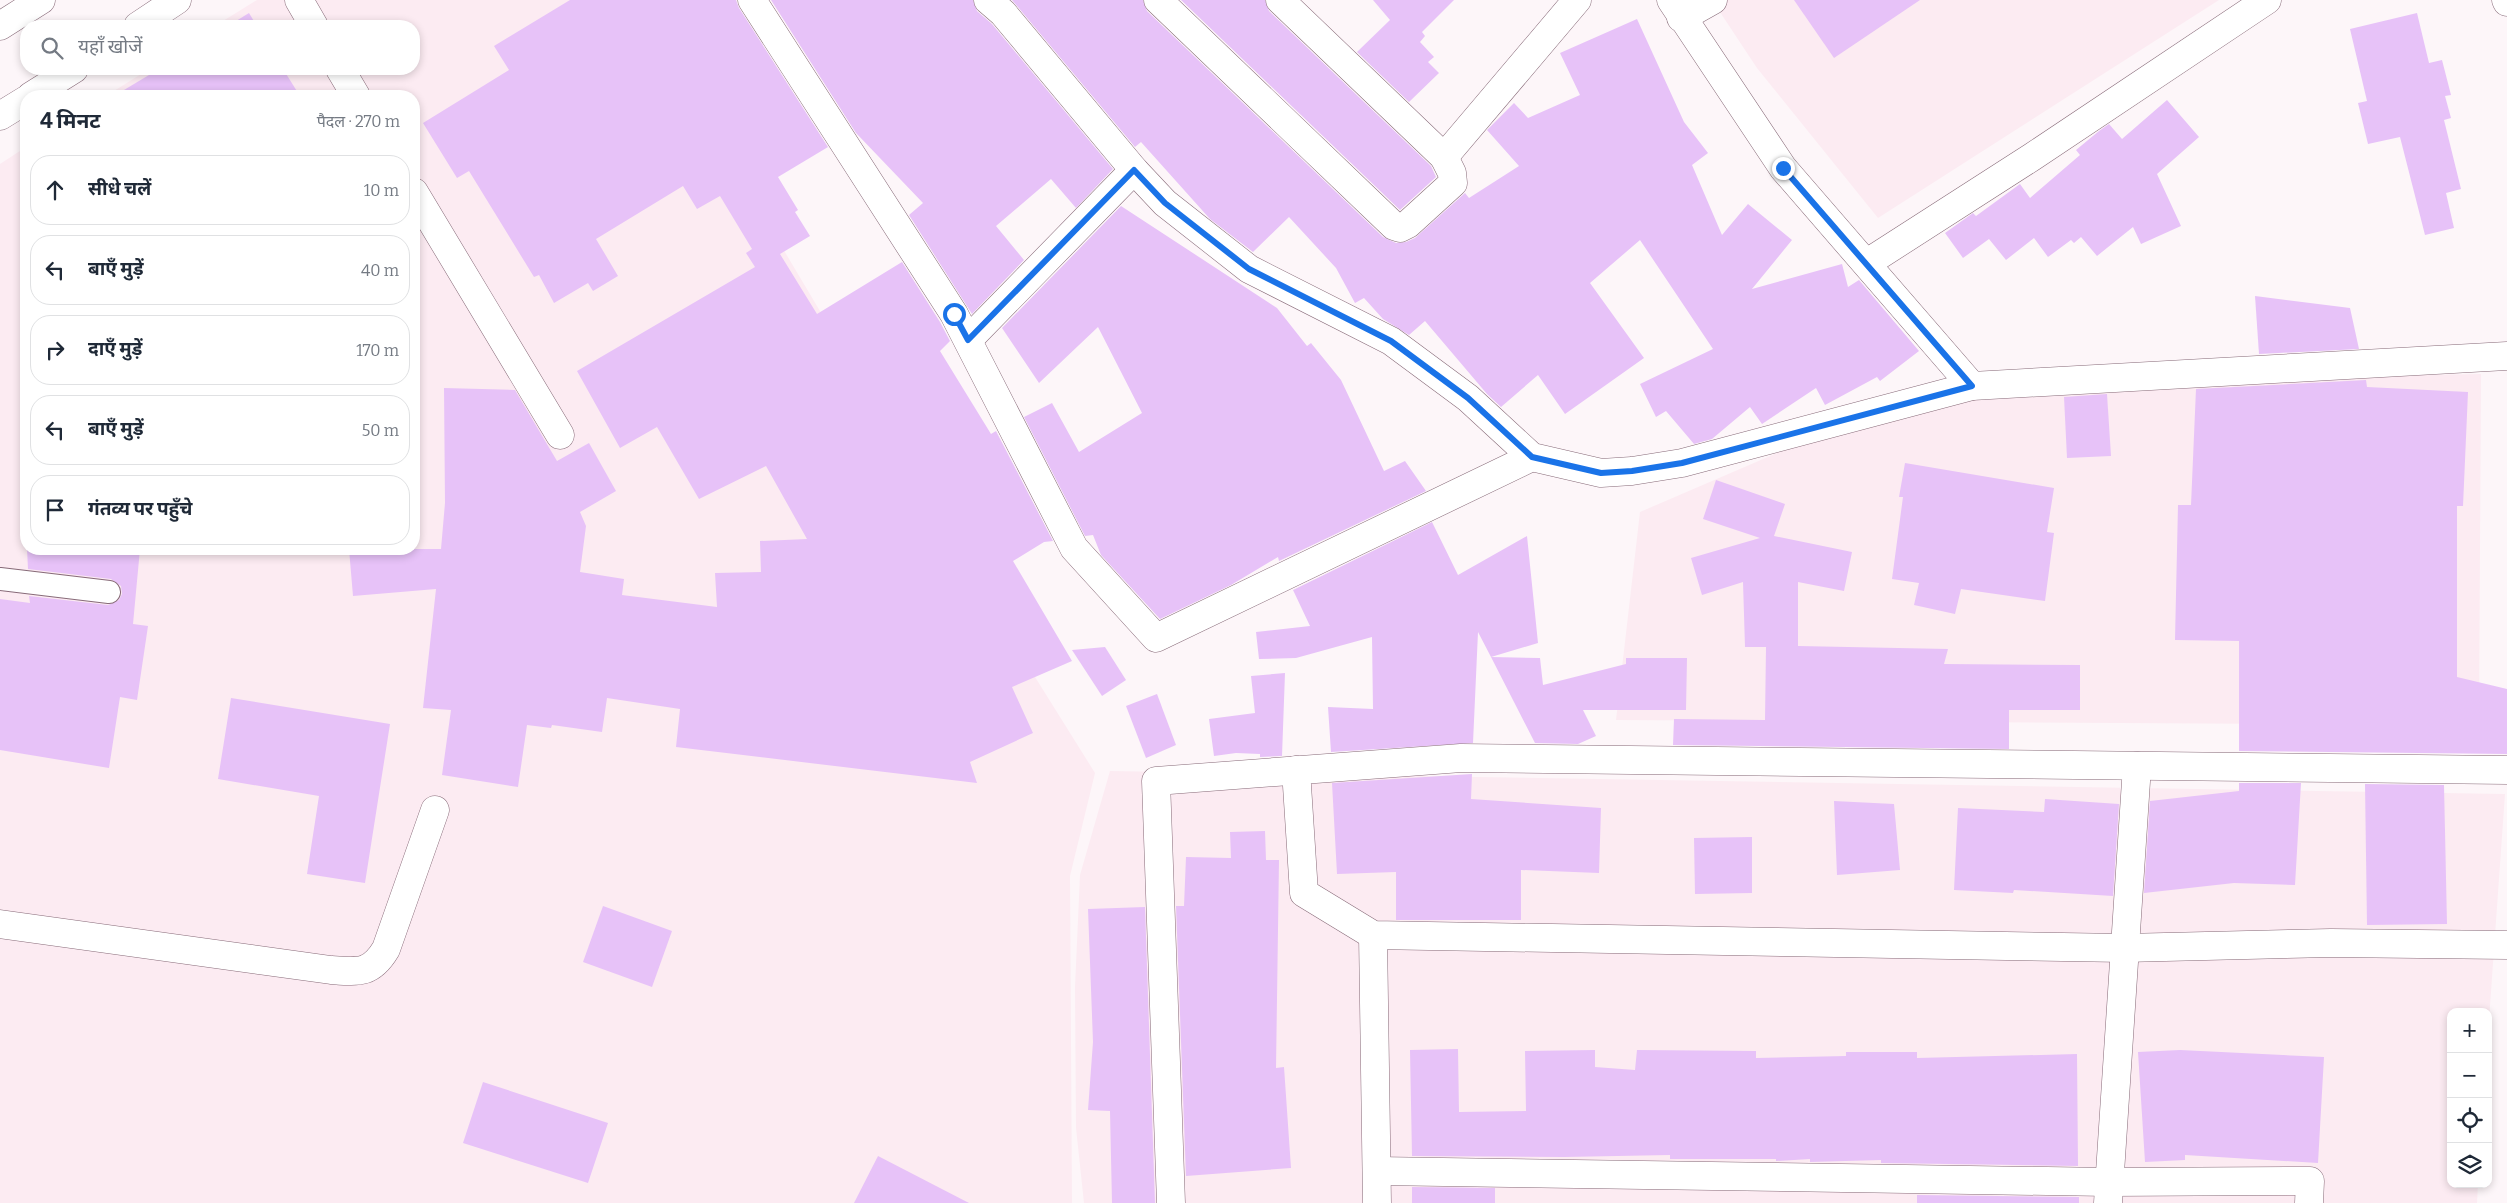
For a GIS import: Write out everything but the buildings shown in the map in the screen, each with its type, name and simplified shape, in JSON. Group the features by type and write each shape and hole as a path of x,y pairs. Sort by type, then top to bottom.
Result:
{"street":[{"path":"0,26 41,0"},
{"path":"147,20 177,0"},
{"path":"299,0 311,20"},
{"path":"752,0 954,314 1074,548 1156,638 1532,457"},
{"path":"988,0 1003,13 1134,170 1165,203 1249,269 1391,341 1468,398 1532,457 1601,473 1632,471 1682,463 1972,386 2507,356"},
{"path":"1158,0 1394,226 1400,228 1408,224 1453,183 1452,173 1444,157 1280,0"},
{"path":"1444,157 1578,0"},
{"path":"1712,0 1676,9 1783,168 1972,386"},
{"path":"1867,263 2032,157 2266,0"},
{"path":"41,90 65,75"},
{"path":"344,75 352,90"},
{"path":"0,116 20,104"},
{"path":"968,340 1134,170"},
{"path":"420,202 560,435"},
{"path":"1171,1203 1156,781 1460,758 2507,770"},
{"path":"2108,1192 2137,766"},
{"path":"1296,770 1304,893 1373,935 2124,948 2331,943 2507,945"},
{"path":"0,924 331,970 353,972 368,970 379,961 386,948 435,810"},
{"path":"1373,935 1378,1203"},
{"path":"1377,1171 2108,1192 2310,1181 2309,1203"}],"lane":[{"path":"0,579 109,592"}],"shaded area":[{"path":"257,0 635,0 861,380 975,581 1095,773 1070,876 1072,1203 0,1203 0,164 20,151 20,555 420,555 420,90 116,90 139,75 420,75 420,20 225,20"},
{"path":"1712,0 2219,0 1878,218 1757,68"},
{"path":"2481,374 2479,725 1616,720 1640,512 1938,384"},
{"path":"1110,771 2505,794 2490,1008 2447,1008 2447,1188 2478,1188 2477,1203 1084,1203 1076,1128 1075,987 1080,875"}],"route":[{"path":"954,314 968,340 1134,170 1165,203 1249,269 1391,341 1468,398 1532,457 1601,473 1632,471 1682,463 1972,386 1783,168"}]}
